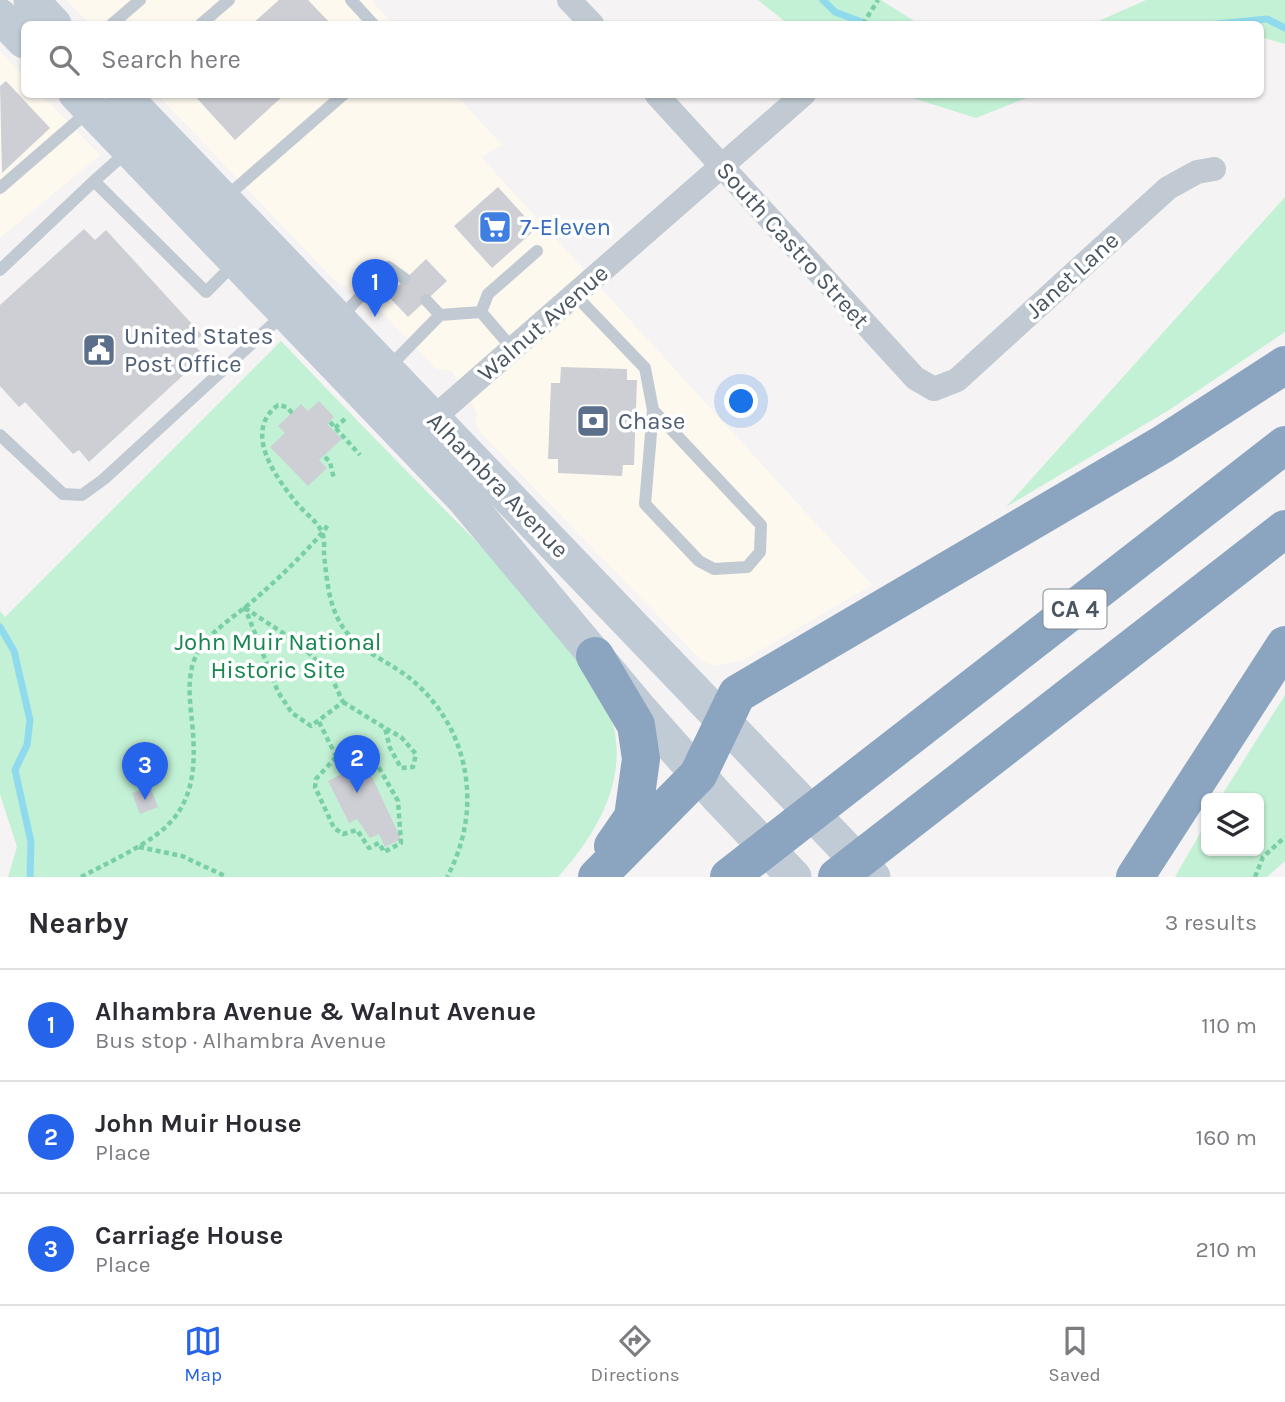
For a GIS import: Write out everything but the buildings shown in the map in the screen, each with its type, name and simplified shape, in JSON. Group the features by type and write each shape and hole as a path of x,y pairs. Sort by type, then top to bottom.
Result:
{"highway":[{"path":"597,877 698,775 737,694 1163,444 1285,365"},
{"name":"CA 4","path":"729,877 1285,445"},
{"name":"CA 4","path":"837,877 1285,529"},
{"path":"1135,877 1285,645"},
{"path":"592,877 633,817 641,760 636,725 595,656"},
{"path":"1151,877 1174,817"}],"main road":[{"path":"31,0 51,21"},
{"name":"Alhambra Avenue","path":"126,98 387,370 421,429 479,515 595,656 698,775 794,877"},
{"name":"Alhambra Avenue","path":"83,102 285,312 421,429 725,721 873,877"}],"street":[{"path":"569,0 589,21"},
{"name":"South Castro Street","path":"660,98 915,378 934,389"},
{"name":"Walnut Avenue","path":"421,429 799,98"},
{"name":"Janet Lane","path":"934,389 957,380 1168,188 1197,172 1214,169"}],"lane":[{"path":"116,21 140,0"},
{"path":"204,21 229,0"},
{"path":"351,0 370,21"},
{"path":"223,200 339,98"},
{"path":"0,188 83,102"},
{"path":"0,270 129,150"},
{"path":"94,181 206,292 237,262"},
{"path":"481,312 488,294 537,251"},
{"path":"338,320 388,267 405,279"},
{"path":"576,296 645,368 653,410 645,504 699,561 714,569 747,566 760,552 761,525 653,410"},
{"path":"426,300 440,315"},
{"path":"0,435 63,494 82,495 104,479 285,312"},
{"path":"387,370 440,315 481,312"},
{"path":"481,312 512,348"}],"path":[{"path":"865,21 878,0"},
{"path":"292,413 286,407 278,405 267,414 261,433 266,457 294,501 322,532 328,583 336,617 349,636 427,693 456,737 463,764 469,819 458,856 447,877"},
{"path":"335,428 354,411"},
{"path":"330,422 360,455"},
{"path":"325,457 330,462 334,479"},
{"path":"81,877 160,833 190,794 195,773 195,750 190,678 197,653 329,524"},
{"path":"244,608 298,643 329,672 343,702 401,737 416,754 413,767 401,768 390,748 385,728"},
{"path":"244,608 278,692 292,713 311,726 343,702"},
{"path":"319,722 344,772"},
{"path":"358,753 378,766 398,801 397,825 401,843 384,852 379,842 369,848 357,830 343,834 334,828 315,787 316,779 336,757 358,753"},
{"path":"1255,877 1264,857 1285,837"},
{"path":"139,847 182,856 227,877"}],"shaded area":[{"path":"66,0 371,0 390,21 87,21"},
{"path":"0,51 21,73 21,98 45,98 100,155 0,238"},
{"path":"161,98 459,98 502,145 481,157 872,585 744,660 715,666 701,660 480,432 475,421 477,413 452,371 436,369 374,304 333,279"}],"green space":[{"path":"758,0 881,0 914,21 784,21"},
{"path":"1146,0 1285,0 1285,44 1264,38 1264,21 1099,21"},
{"path":"913,98 1026,98 976,118"},
{"path":"1285,197 1285,332 1169,410 1006,507"},
{"name":"John Muir National Historic Site","path":"281,341 515,581 565,638 602,697 613,724 616,746 612,787 596,826 558,877 8,877 17,847 0,794 0,611 5,617"},
{"path":"1285,695 1285,861 1267,877 1175,877 1201,832 1201,856 1264,856 1264,793 1223,793"}],"waterway":[{"path":"823,0 835,12 859,21"},
{"path":"1247,21 1267,19 1285,28"},
{"path":"0,627 14,651 30,720 27,745 15,770 31,842 30,877"}],"place":[{"name":"7-Eleven","path":"495,227"},
{"name":"Alhambra Avenue & Walnut Avenue","path":"375,317"},
{"name":"United States Post Office","path":"99,350"},
{"name":"Chase","path":"593,421"},
{"name":"John Muir House","path":"357,793"},
{"name":"Carriage House","path":"145,800"}]}
